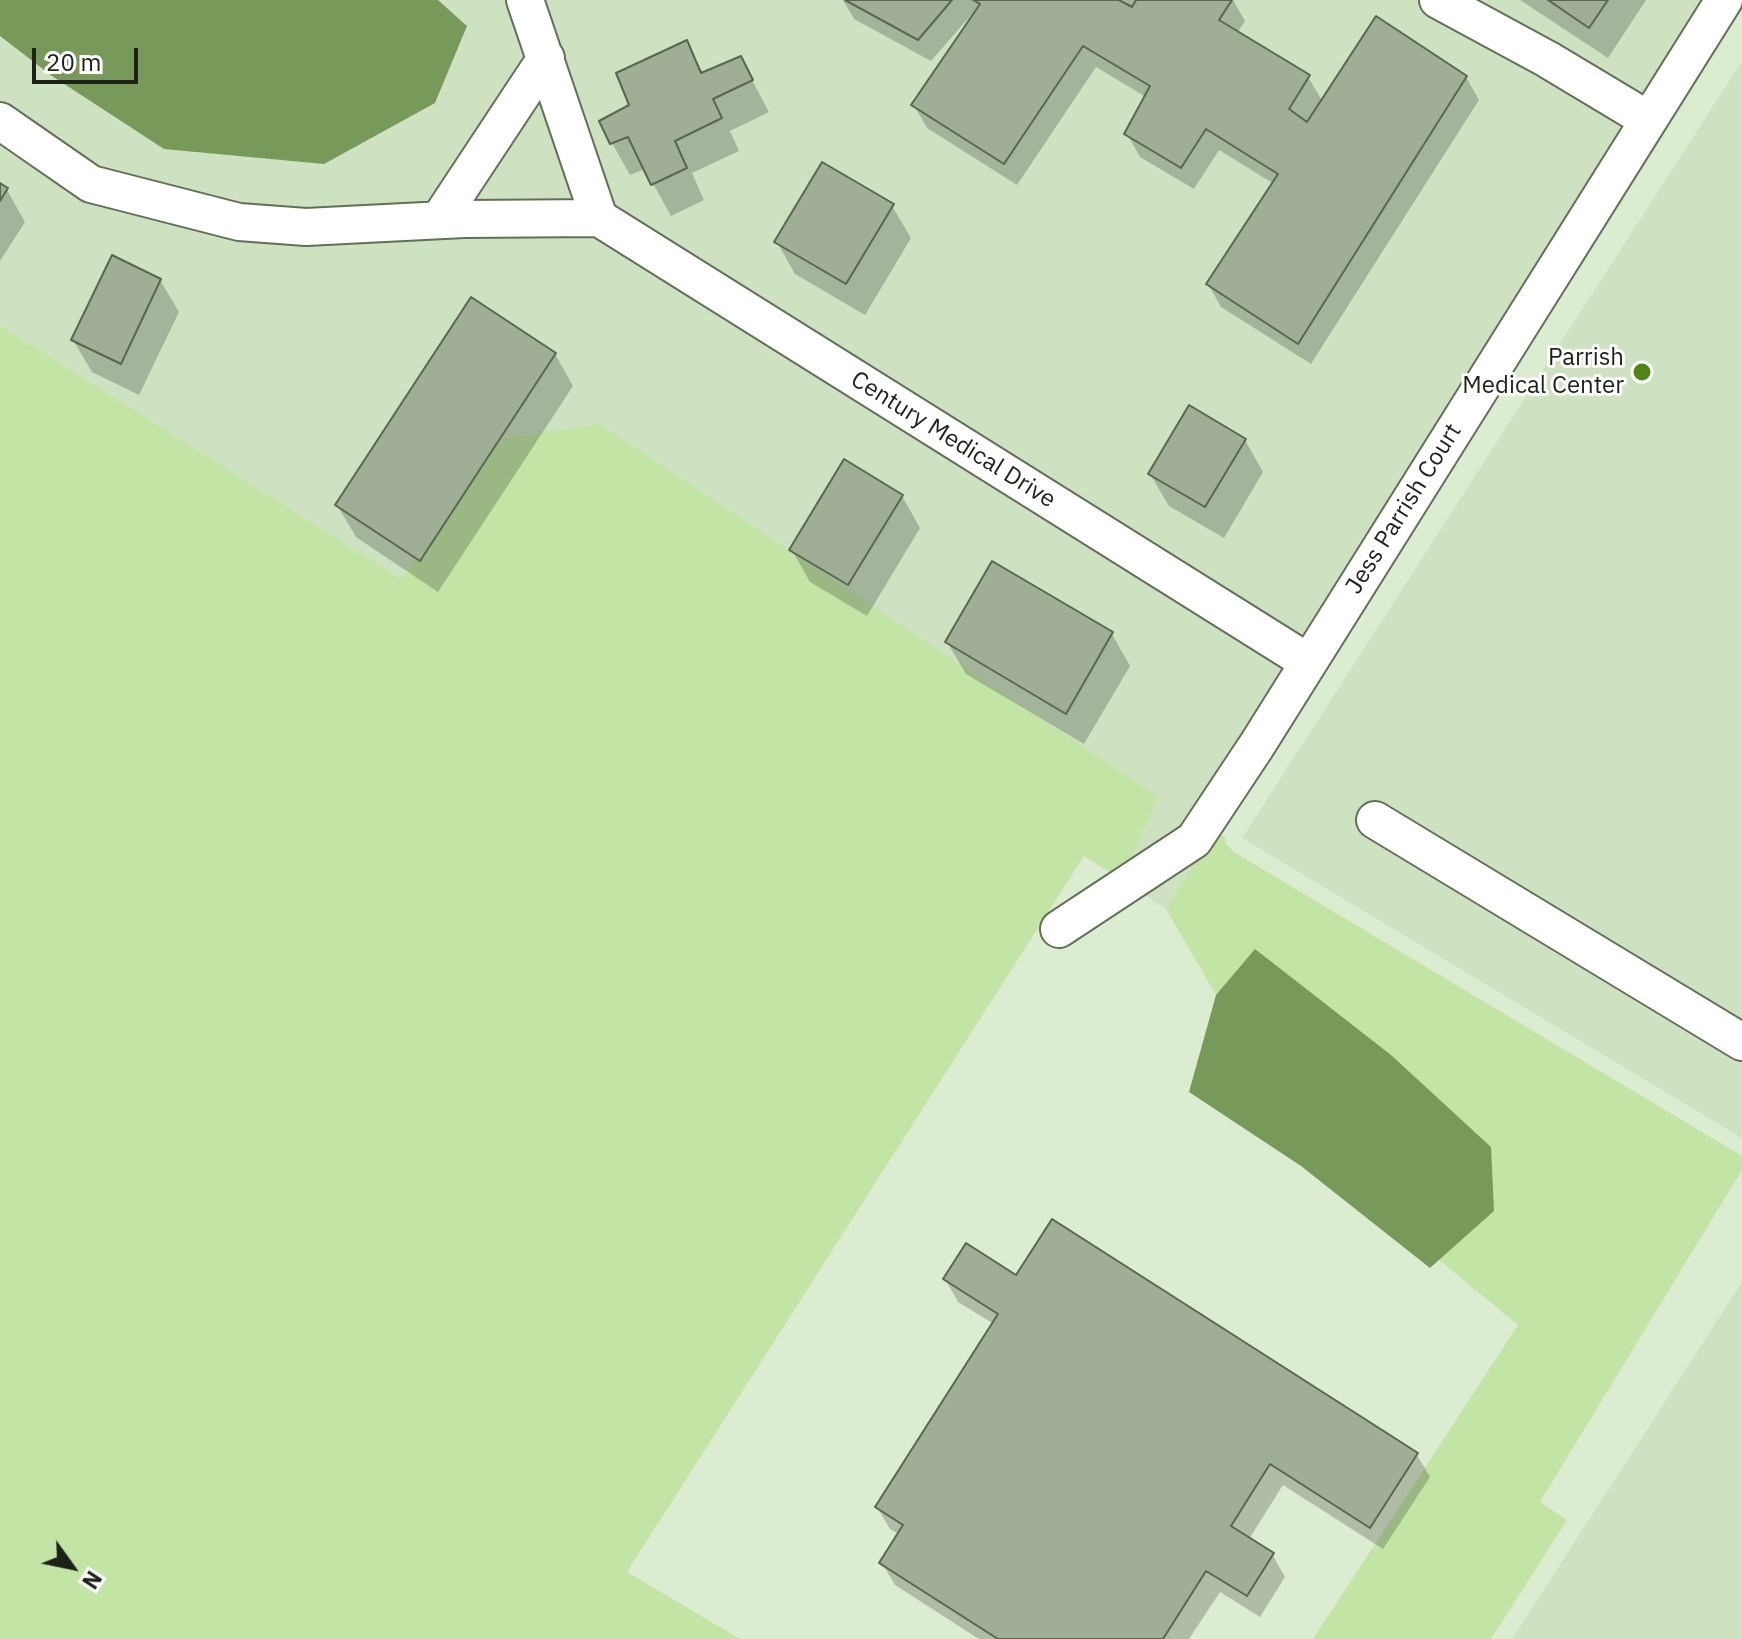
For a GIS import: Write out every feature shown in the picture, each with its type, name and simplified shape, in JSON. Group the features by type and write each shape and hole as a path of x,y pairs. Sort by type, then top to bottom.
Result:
{"street":[{"path":"0,121 91,184 239,222 306,227 439,220 599,218 525,0"},
{"path":"1438,0 1547,59 1647,119"},
{"name":"Jess Parrish Court","path":"1059,929 1194,840 1724,0"},
{"path":"439,220 546,58"},
{"name":"Century Medical Drive","path":"599,218 1308,662"},
{"path":"1375,820 1742,1042"}],"shaded area":[{"path":"0,0 438,0 467,26 435,103 324,164 164,149 52,76 0,36"},
{"path":"438,0 1742,0 1742,10 1595,245 1166,909 1122,880 1158,797 501,439 401,579 0,325 0,36 52,76 467,26"},
{"name":"Parrish Medical Center","path":"1742,61 1742,1138 1242,838"},
{"path":"0,325 401,579 501,439 600,424 1158,797 1122,880 1084,856 627,1572 740,1639 0,1639"},
{"path":"1215,831 1225,837 1226,844 1234,852 1742,1156 1742,1170 1540,1502 1567,1520 1491,1639 1313,1639 1518,1325 1439,1260 1494,1211 1256,949 1216,995 1166,909"},
{"path":"1255,949 1391,1055 1491,1147 1494,1211 1430,1268 1301,1166 1189,1092 1216,995"},
{"path":"1742,1282 1742,1639 1512,1639"}],"building":[{"path":"845,0 952,0 918,40"},
{"path":"973,0 1119,0 1132,7 1136,0 1232,0 1219,20 1310,75 1289,109 1307,122 1376,16 1467,76 1298,344 1206,284 1278,174 1206,129 1181,168 1124,134 1150,86 1083,46 1004,164 911,105 980,4"},
{"path":"1548,0 1608,0 1589,28"},
{"path":"687,40 701,73 741,56 753,80 713,99 722,118 675,141 687,168 651,185 628,137 610,144 599,121 629,105 616,73"},
{"path":"822,162 894,204 846,284 774,242"},
{"path":"0,183 8,188 0,201"},
{"path":"112,255 161,279 121,364 71,340"},
{"path":"471,297 556,353 420,561 335,505"},
{"path":"1189,405 1246,439 1205,507 1148,474"},
{"path":"844,459 903,495 848,585 789,550"},
{"path":"992,561 1113,632 1066,714 945,642"},
{"path":"1052,1219 1418,1453 1370,1528 1270,1464 1231,1526 1274,1553 1247,1596 1206,1571 1163,1639 998,1639 879,1563 903,1525 875,1507 998,1314 943,1279 966,1243 1016,1275"}],"place":[{"name":"Parrish Medical Center","path":"1642,372"}]}
